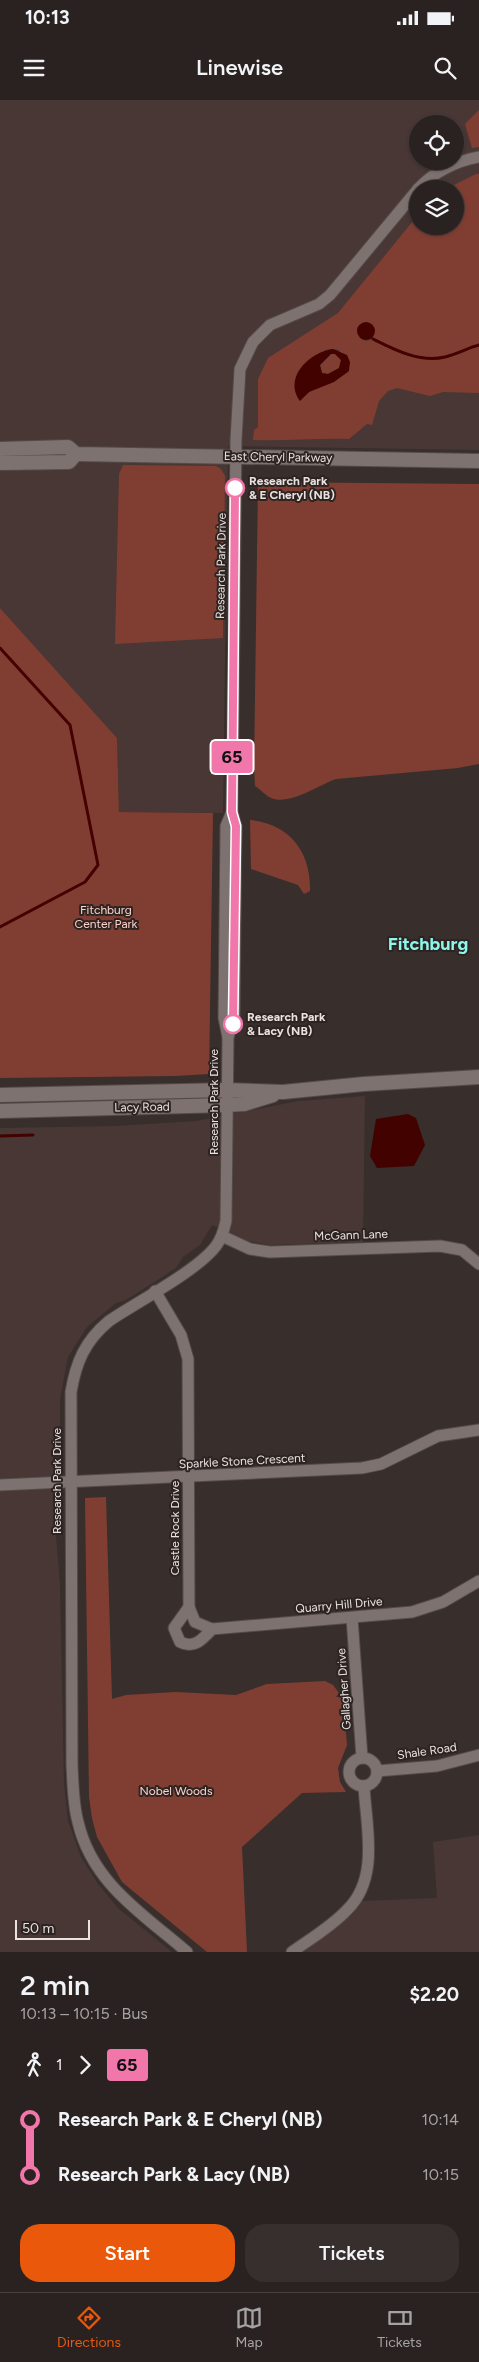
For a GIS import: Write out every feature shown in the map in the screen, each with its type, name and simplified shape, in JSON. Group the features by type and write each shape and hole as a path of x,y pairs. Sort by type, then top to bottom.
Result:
{"main road":[{"name":"East Cheryl Parkway","path":"0,449 68,447 76,454 479,461"},
{"name":"East Cheryl Parkway","path":"0,463 69,462 76,454"},
{"name":"Lacy Road","path":"0,1095 228,1090 283,1092 364,1084 479,1077"},
{"name":"Lacy Road","path":"0,1111 244,1104 283,1092"}],"street":[{"name":"Research Park Drive","path":"429,180 455,164 479,157"},
{"name":"Research Park Drive","path":"187,1952 115,1892 91,1857 78,1824 72,1765 71,1392 79,1357 88,1342 103,1326 201,1261 222,1236 228,1210 228,1036 234,1018 236,826 232,812 236,456 240,368 253,342 270,326 311,308 330,295 409,200"},
{"name":"McGann Lane","path":"222,1236 250,1249 270,1252 440,1246 462,1250 479,1264"},
{"name":"Castle Rock Drive","path":"155,1291 182,1335 188,1359 189,1607 195,1622 212,1630"},
{"name":"Sparkle Stone Crescent","path":"0,1486 362,1468 381,1464 438,1436 479,1430"},
{"name":"Quarry Hill Drive","path":"212,1630 412,1612 443,1602 479,1581"},
{"path":"189,1607 174,1628 180,1642 187,1645 195,1644 212,1630"},
{"name":"Gallagher Drive","path":"352,1618 362,1758"},
{"name":"Shale Road","path":"377,1771 437,1766 479,1754"},
{"path":"362,1758 372,1761 377,1771 375,1780 364,1786 355,1783 350,1770 354,1762 362,1758"},
{"path":"292,1952 342,1914 357,1897 368,1864 364,1786"}],"shaded area":[{"path":"0,100 479,100 479,450 228,446 223,813 119,812 117,738 0,608"},
{"path":"366,322 372,325 375,331 372,337 366,340 360,337 357,331 360,325"},
{"path":"333,349 347,355 350,362 349,371 334,382 309,392 300,401 296,392 295,383 297,375 308,360 324,351","holes":["331,354 335,354 341,360 339,368 328,374 322,373 320,365"]},
{"path":"365,1096 363,1242 270,1245 249,1241 212,1225 200,1245 183,1257 176,1268 124,1301 116,1303 87,1327 68,1357 60,1399 60,1424 53,1498 60,1585 64,1783 68,1821 81,1857 98,1884 118,1908 172,1952 0,1952 0,1128 116,1126 197,1121 298,1101"},
{"path":"408,1114 416,1118 425,1145 414,1166 377,1168 370,1156 376,1119"},
{"path":"479,1835 479,1952 303,1952 352,1915 362,1901 437,1898 433,1842"}],"green space":[{"path":"479,110 479,147 472,148 465,124"},
{"path":"479,174 479,393 443,392 430,396 397,388 388,391 379,401 372,425 367,424 349,439 253,440 254,430 258,427 258,379 268,358 338,313 409,226 409,235 464,235 464,180","holes":["359,325 373,328 373,339 366,341 361,339 357,328","325,350 339,350 349,371 314,389 304,397"]},
{"path":"331,354 335,354 341,360 339,368 328,374 322,373 320,365"},
{"path":"123,465 216,466 221,469 225,476 223,638 115,644 119,474"},
{"path":"258,482 479,484 479,764 458,768 336,779 304,794 278,800 267,796 255,786"},
{"name":"Fitchburg Center Park","path":"0,608 117,738 119,812 213,813 209,1074 0,1078"},
{"path":"250,820 276,827 295,842 307,864 310,891 304,894 298,885 251,869"},
{"name":"Nobel Woods","path":"106,1497 112,1699 126,1695 175,1692 236,1695 267,1684 325,1681 333,1685 339,1693 336,1697 343,1697 347,1745 338,1768 340,1782 346,1792 302,1793 242,1847 247,1952 207,1952 122,1882 97,1837 89,1797 85,1498"}],"waterway":[{"path":"373,339 408,354 426,358 445,357 479,345"},
{"path":"0,648 70,725 98,865 85,882 0,927"},
{"path":"0,1136 33,1135"}],"bus line":[{"name":"65","path":"233,1024 236,826 232,812 235,488"}],"place":[{"name":"Research Park & E Cheryl (NB)","path":"235,488"},
{"name":"Research Park & Lacy (NB)","path":"233,1024"}],"district":[{"name":"Fitchburg","path":"428,944"}]}
